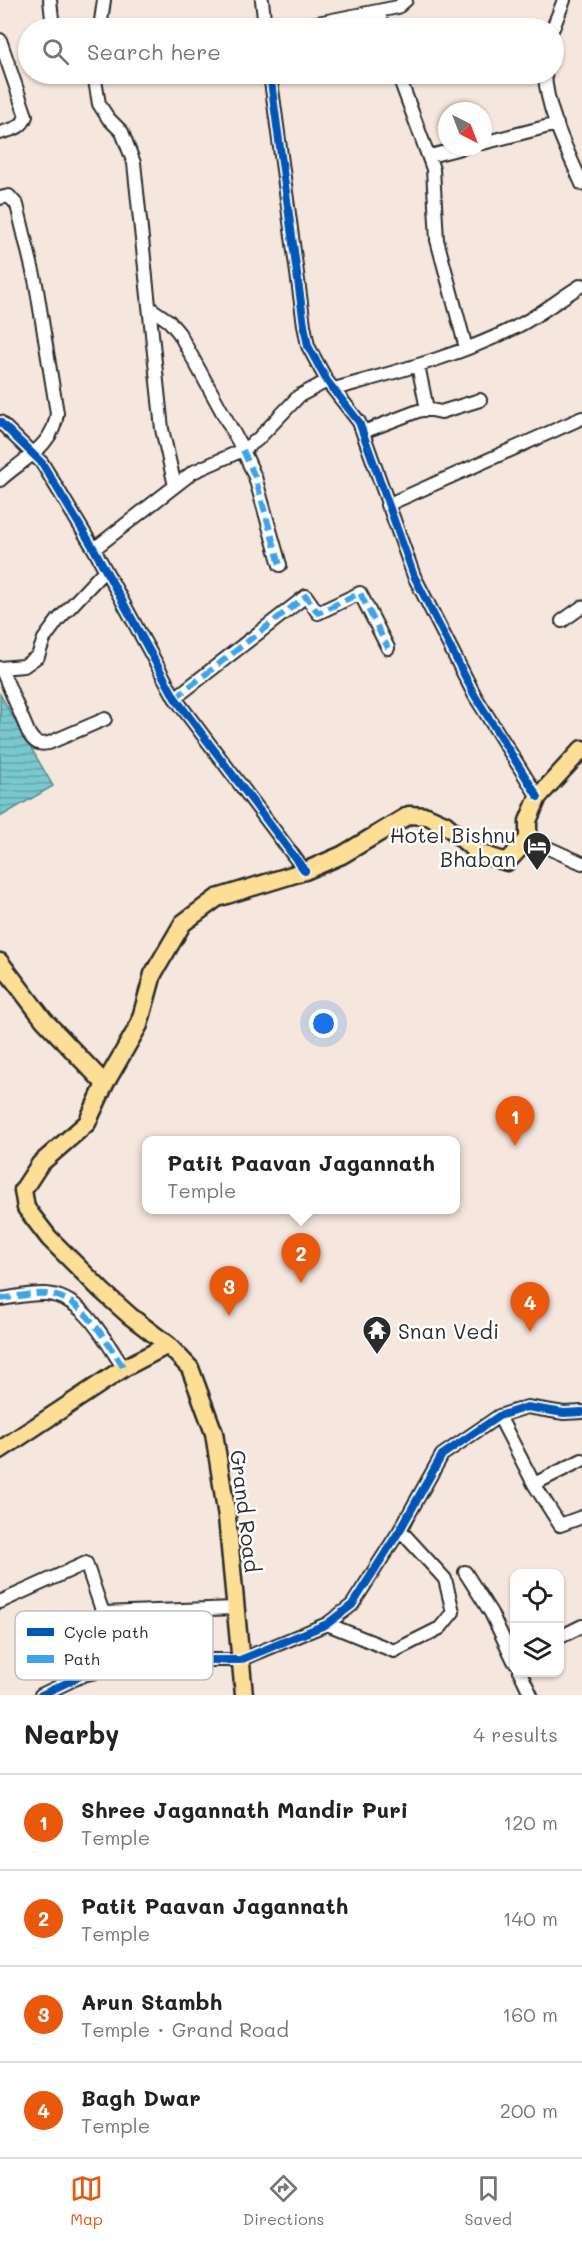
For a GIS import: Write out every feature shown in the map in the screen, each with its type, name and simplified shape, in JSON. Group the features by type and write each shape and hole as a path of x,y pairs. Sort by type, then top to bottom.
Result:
{"main road":[{"path":"528,838 528,820 538,797 582,749"},
{"name":"Grand Road","path":"243,1695 227,1517 214,1433 190,1368 168,1345 102,1291 49,1238 26,1208 23,1190 40,1164 87,1123 105,1084 139,1025 153,974 183,923 217,898 305,871 342,855 409,815 427,816 445,824 478,853 507,862 528,838"},
{"path":"0,962 44,1020 105,1084"},
{"path":"0,1450 124,1368 168,1345"}],"street":[{"path":"50,0 52,18"},
{"path":"101,18 104,0"},
{"path":"262,0 264,18"},
{"path":"343,18 398,7 406,0"},
{"path":"557,18 564,0"},
{"path":"378,11 380,18"},
{"path":"0,40 26,116 18,128 0,133"},
{"path":"96,84 99,104 108,118 122,132 134,163 162,429 167,458 176,486"},
{"path":"271,84 274,119 308,346 330,385 359,422 414,576 470,686 538,797"},
{"path":"402,84 430,156 435,182 437,240 466,348"},
{"path":"546,84 557,124 582,184"},
{"path":"492,141 557,124"},
{"path":"430,156 438,154"},
{"path":"0,198 9,196 17,205 36,284 57,413 53,432 33,454 0,480"},
{"path":"94,549 193,472 243,450 257,440 299,396 330,385 418,365 466,348 519,326 582,285"},
{"path":"150,308 169,321 178,333 243,450 255,477 280,565"},
{"path":"418,365 427,409"},
{"path":"363,432 427,409 441,412 480,400"},
{"path":"387,505 487,462 582,417"},
{"path":"0,422 42,463 94,549 175,698 305,871"},
{"path":"105,570 58,620 45,639 38,656 24,666 0,668 34,742 49,743 105,719"},
{"path":"175,698 306,596 318,613 360,592 388,648"},
{"path":"562,621 582,607"},
{"path":"528,838 582,863"},
{"path":"0,1299 44,1294 63,1297 74,1303 89,1319 124,1368"},
{"path":"213,1660 240,1660 327,1624 352,1605 400,1530 442,1455 499,1416 526,1407 564,1413 582,1412"},
{"path":"499,1416 534,1484 560,1525 582,1517"},
{"path":"534,1484 582,1460"},
{"path":"327,1624 394,1650 440,1628 453,1612 445,1579 400,1530"},
{"path":"0,1602 86,1563 102,1611"},
{"path":"465,1572 491,1613 510,1652"},
{"path":"156,1611 235,1608"},
{"path":"564,1635 582,1626"},
{"path":"522,1677 531,1695"},
{"path":"40,1695 72,1680"}],"water":[{"path":"0,694 53,786 0,817"}],"marked path":[{"path":"243,450 255,477 280,565"},
{"path":"175,698 306,596 318,613 360,593 388,648"},
{"path":"0,1299 46,1294 72,1303 83,1311 101,1333 124,1368"}],"cycle path":[{"path":"271,84 308,346 327,381 359,422 414,576 475,696 538,797"},
{"path":"0,422 42,463 94,549 175,698 305,871"},
{"path":"213,1660 240,1660 327,1624 352,1605 400,1530 442,1455 499,1416 527,1407 564,1413 582,1412"},
{"path":"41,1695 72,1680"}],"place":[{"name":"Hotel Bishnu Bhaban","path":"537,872"},
{"name":"Shree Jagannath Mandir Puri","path":"515,1146"},
{"name":"Patit Paavan Jagannath","path":"301,1283"},
{"name":"Arun Stambh","path":"229,1316"},
{"name":"Bagh Dwar","path":"530,1332"},
{"name":"Snan Vedi","path":"377,1356"}]}
